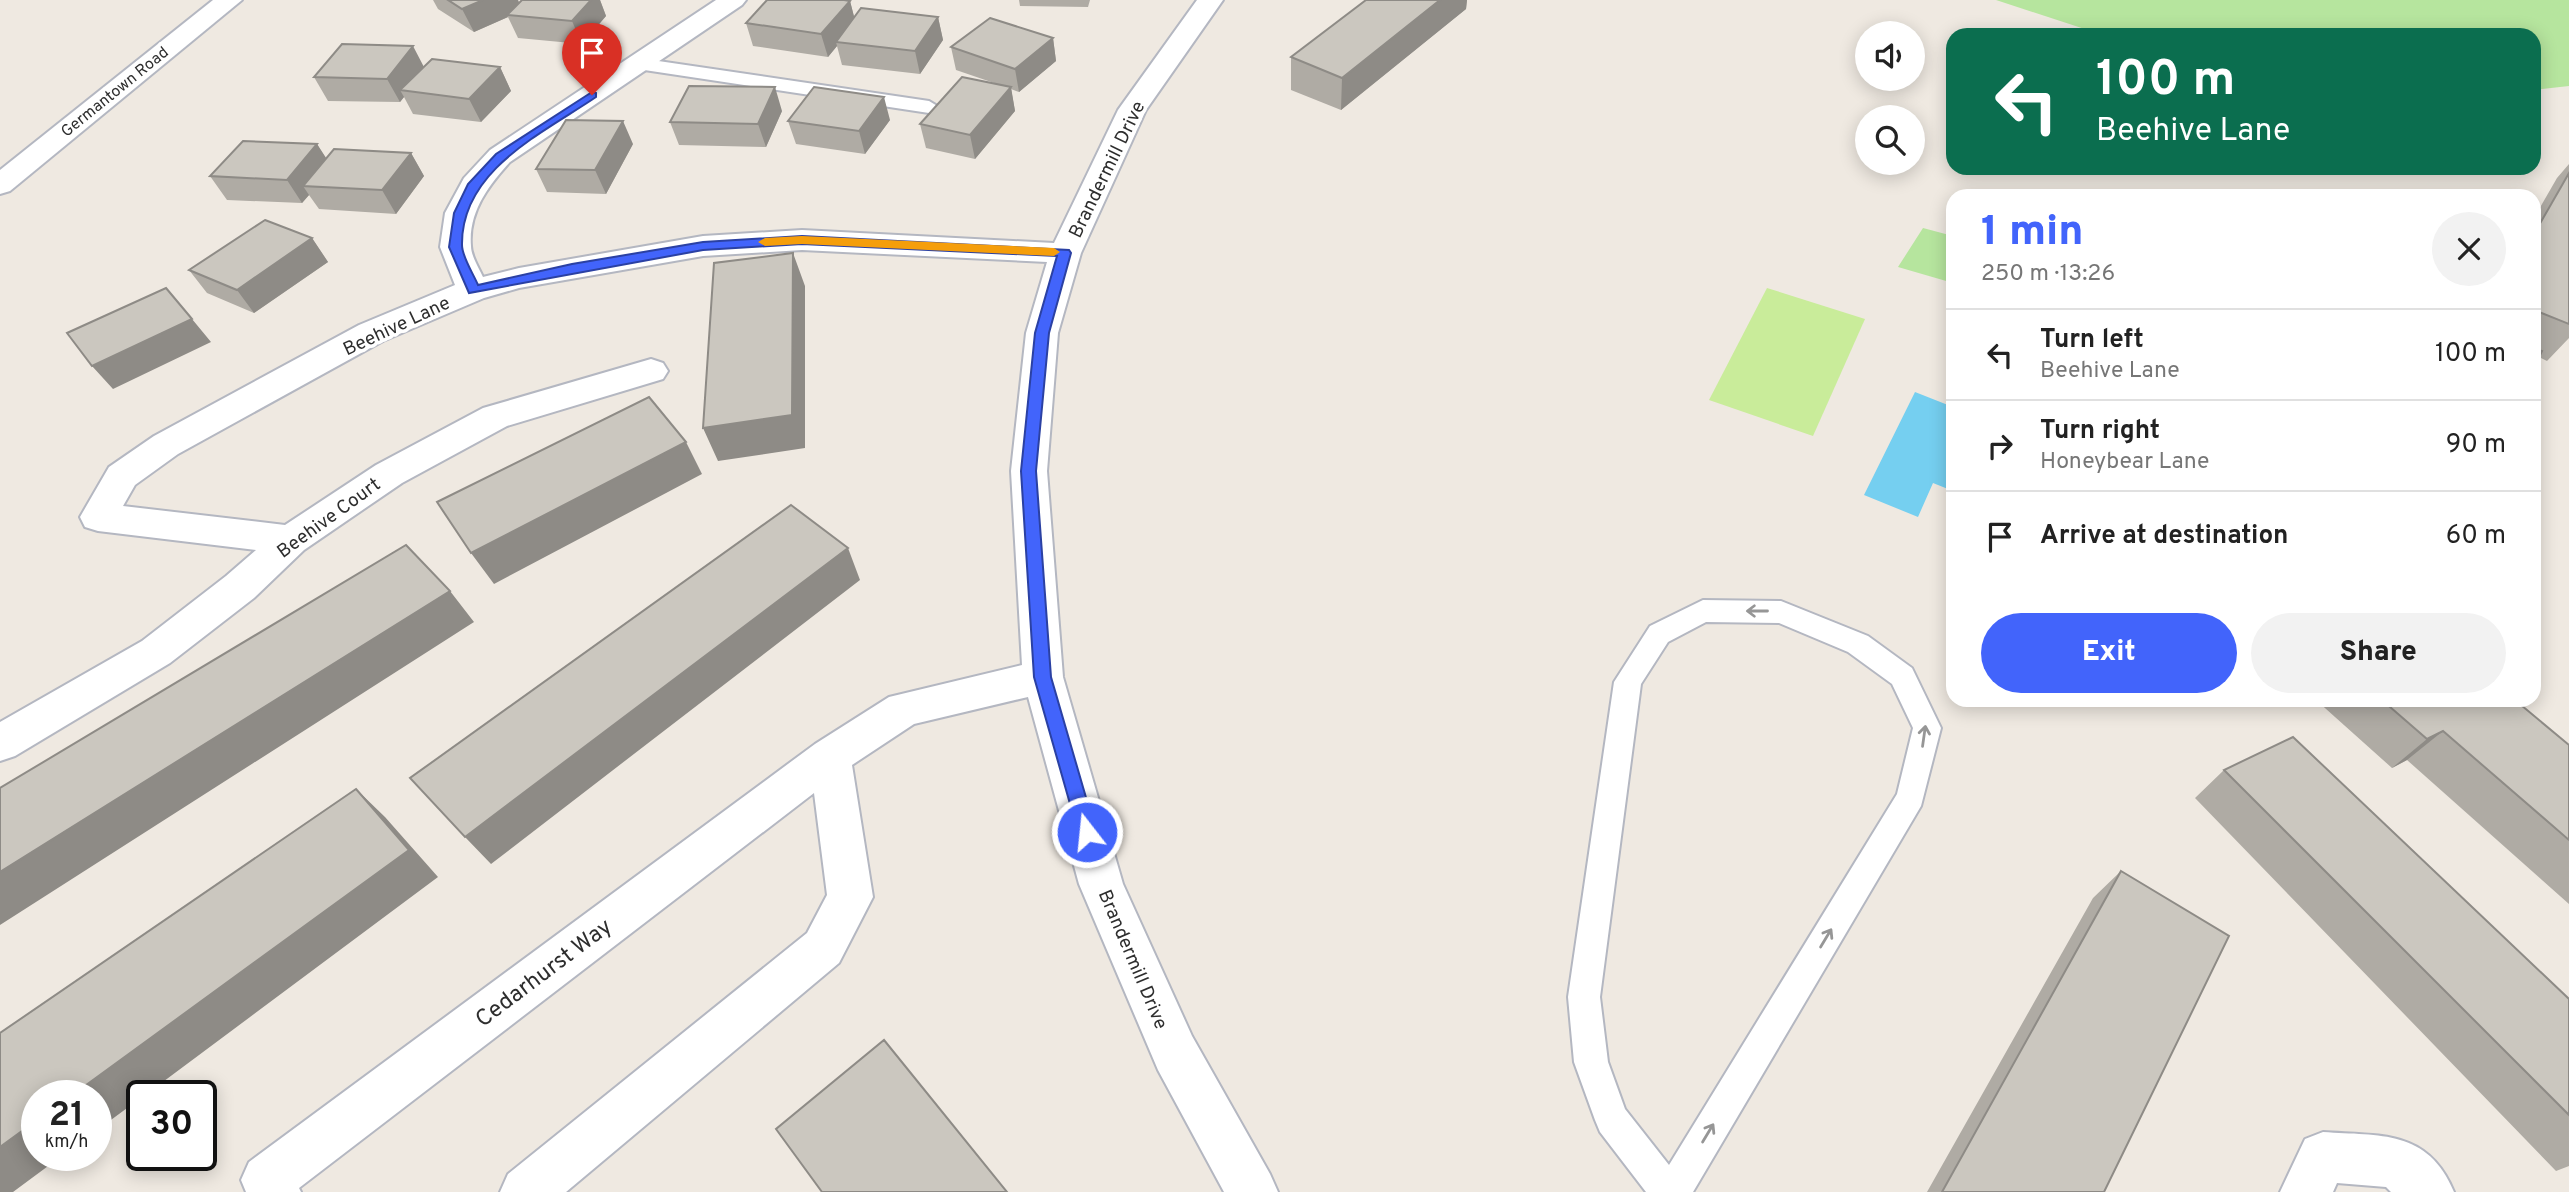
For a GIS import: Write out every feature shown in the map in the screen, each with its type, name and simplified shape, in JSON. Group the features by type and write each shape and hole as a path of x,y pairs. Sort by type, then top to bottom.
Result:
{"street":[{"name":"Germantown Road","path":"0,185 83,115 229,0"},
{"path":"473,290 455,247 460,213 474,184 500,156 733,0"},
{"name":"Brandermill Drive","path":"1210,0 1132,110 1065,253 1042,333 1029,471 1043,677 1101,884 1175,1053 1252,1192"},
{"name":"Beehive Lane","path":"291,540 98,517 122,476 166,445 371,333 473,290 532,276 703,246 802,240 1065,253"},
{"name":"Beehive Court","path":"0,743 156,652 240,587 291,540 389,474 495,418 651,371"},
{"name":"Cedarhurst Way","path":"275,1192 267,1180 830,757 903,709 1043,677"},
{"path":"526,1192 823,948 850,897 830,757"},
{"path":"2306,1192 2323,1157 2397,1162 2428,1192"}],"lane":[{"path":"638,64 733,75 929,107"},
{"path":"1668,1192 1612,1120 1591,1062 1584,997 1628,682 1659,634 1703,611 1781,612 1858,644 1902,676 1927,728 1911,797 1673,1192"}],"green space":[{"path":"1996,0 2569,0 2569,86 2541,89 2541,28 2082,28"},
{"path":"1923,228 1946,234 1946,281 1898,267"},
{"path":"1767,288 1865,319 1813,436 1709,400"}],"water":[{"path":"1915,392 1946,404 1946,488 1933,483 1918,517 1864,495"}],"building":[{"path":"448,0 483,0 462,9"},
{"path":"522,0 591,0 572,21 507,15"},
{"path":"767,0 850,1 821,34 746,23"},
{"path":"1366,0 1440,0 1342,78 1291,57"},
{"path":"861,8 938,17 915,51 836,42"},
{"path":"990,18 1053,38 1015,69 951,47"},
{"path":"342,44 413,46 387,79 314,77"},
{"path":"432,59 500,67 469,99 400,90"},
{"path":"962,77 1011,87 970,135 920,124"},
{"path":"689,86 775,87 758,124 670,122"},
{"path":"814,87 884,97 859,131 788,121"},
{"path":"566,120 623,121 595,170 536,169"},
{"path":"243,141 317,144 287,180 210,176"},
{"path":"334,149 411,153 382,190 303,186"},
{"path":"2569,173 2569,324 2541,313 2541,222"},
{"path":"265,220 312,238 237,290 189,270"},
{"path":"793,253 792,415 703,428 714,263"},
{"path":"166,288 192,319 92,366 67,333"},
{"path":"649,397 686,442 471,553 437,502"},
{"path":"791,505 848,548 465,837 410,778"},
{"path":"406,545 450,591 0,872 0,788"},
{"path":"2390,707 2523,707 2569,745 2569,840 2443,731 2427,739"},
{"path":"2293,737 2569,999 2569,1115 2224,770"},
{"path":"356,789 409,850 93,1080 21,1080 21,1132 0,1147 0,1033"},
{"path":"2121,871 2229,936 2104,1192 1942,1192"},
{"path":"884,1040 1007,1192 822,1192 776,1129"}],"slow traffic":[{"path":"765,242 802,240 1054,252"}],"route":[{"path":"592,95 500,156 474,184 460,213 455,247 473,290 519,278 703,246 802,240 1065,253 1042,333 1029,471 1043,677 1087,832"}]}
